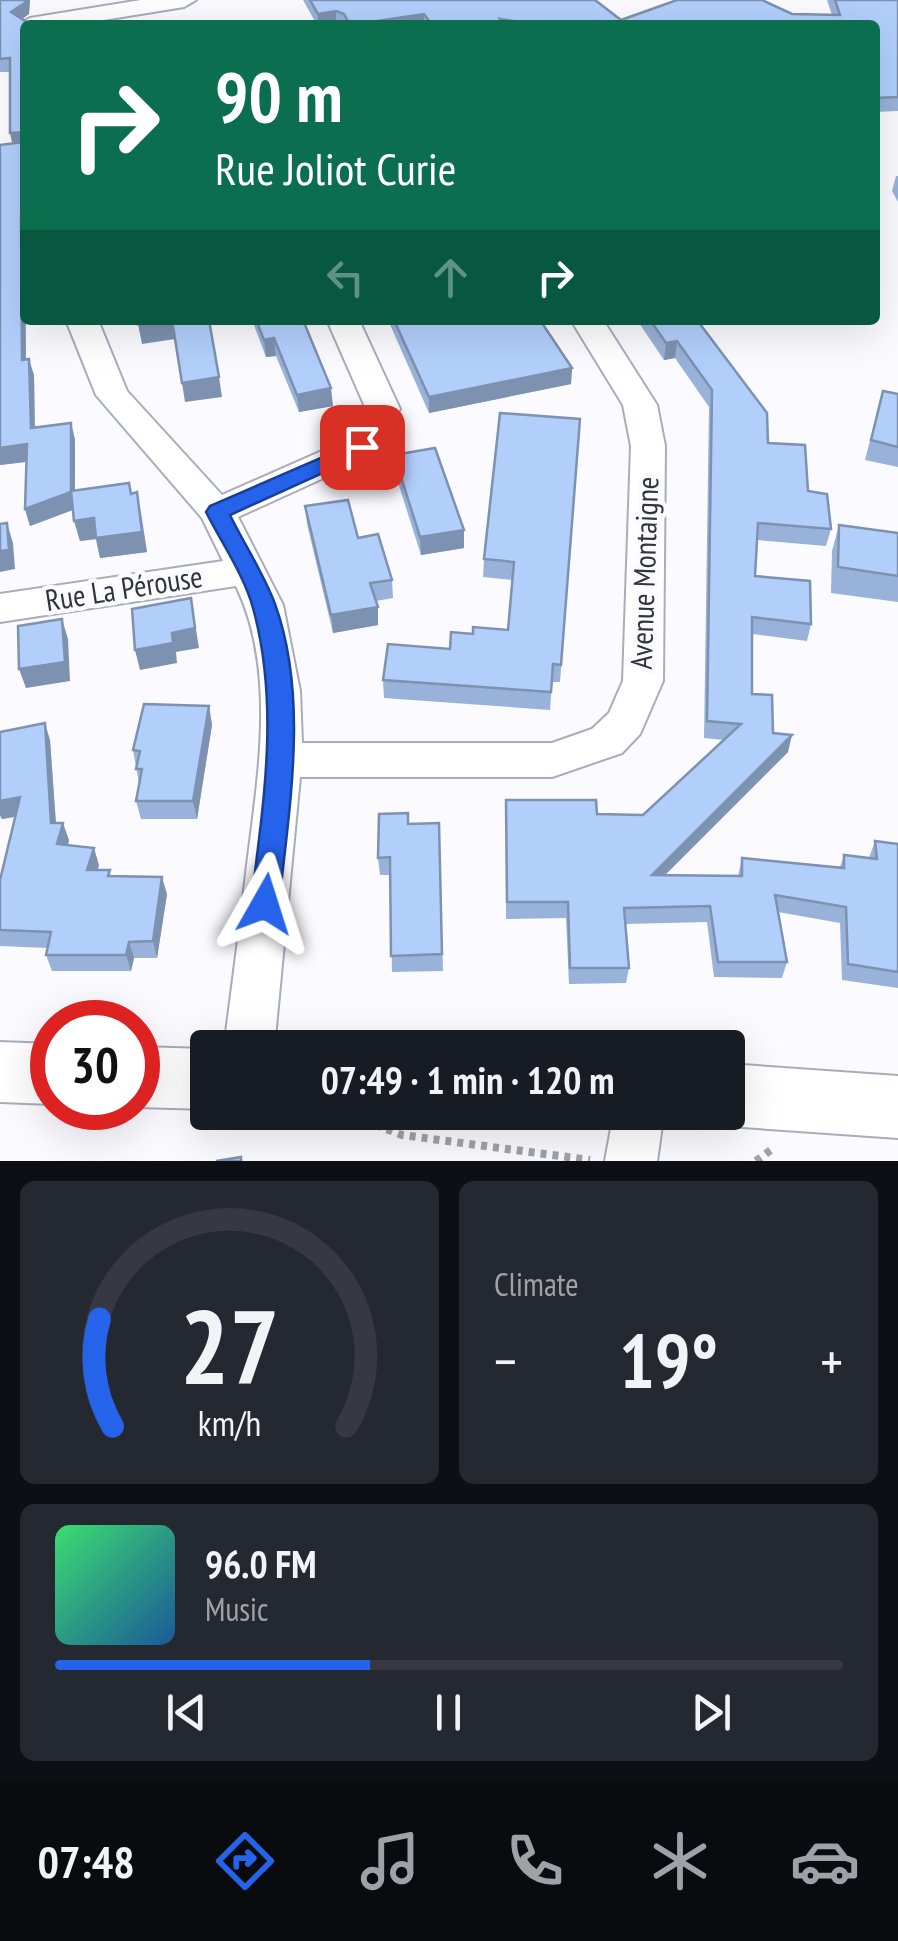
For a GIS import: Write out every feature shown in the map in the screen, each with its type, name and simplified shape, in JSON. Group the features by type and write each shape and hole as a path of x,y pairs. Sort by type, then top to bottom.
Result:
{"street":[{"path":"81,20 184,0"},
{"path":"84,325 112,396 217,512 264,605 273,639 280,691 281,760 252,1030"},
{"path":"217,512 362,447 383,409 346,325"},
{"name":"Avenue Montaigne","path":"281,760 552,760 608,741 626,723 642,681 648,446 640,404 590,325"},
{"name":"Rue La Pérouse","path":"0,608 248,571"},
{"path":"0,1072 30,1073"},
{"path":"160,1078 190,1079"},
{"path":"745,1096 898,1108"},
{"path":"631,1161 636,1130"}],"path":[{"path":"389,1130 402,1135 604,1161"}],"building":[{"path":"0,0 26,0 11,12 23,20 20,20 20,132 10,133 10,58 0,59"},
{"path":"310,0 595,0 621,20 428,20 424,14 347,20 336,11 318,14"},
{"path":"677,0 762,0 792,14 840,15 835,0 898,0 898,97 880,98 880,20 621,20"},
{"path":"20,142 20,325 22,360 29,359 31,428 71,423 71,492 25,509 27,444 0,448 0,145"},
{"path":"173,325 210,325 219,377 182,383"},
{"path":"258,325 305,325 331,388 297,395 274,338 264,340"},
{"path":"396,325 543,325 572,368 429,397"},
{"path":"653,325 701,325 767,413 768,443 805,445 808,491 827,494 831,529 758,523 755,576 810,581 811,624 752,617 752,694 772,695 773,733 792,735 652,875 742,876 742,858 844,868 844,855 877,859 875,841 898,844 898,972 848,964 846,907 775,895 787,962 718,962 710,906 624,908 629,968 570,968 568,902 507,902 506,800 596,800 597,814 643,815 741,724 707,721 712,390 677,341 666,343"},
{"path":"883,391 898,394 898,447 871,440"},
{"path":"500,413 580,419 561,665 553,664 551,692 383,680 388,644 450,649 451,632 473,634 473,627 508,630 514,562 484,559"},
{"path":"435,448 464,530 420,537 394,455"},
{"path":"129,483 131,494 137,492 142,532 96,538 94,518 74,521 71,491"},
{"path":"348,500 358,538 378,534 392,580 370,583 378,607 331,615 305,506"},
{"path":"7,523 9,550 0,551 0,524"},
{"path":"839,525 898,533 898,576 838,567"},
{"path":"191,598 195,628 172,633 173,643 135,650 132,609"},
{"path":"62,619 65,662 19,669 18,626"},
{"path":"144,704 209,706 193,801 136,801 142,769 136,769 140,751 133,750"},
{"path":"45,723 51,823 63,823 57,844 94,848 87,870 110,870 108,876 162,877 153,941 129,942 126,955 46,955 51,932 0,930 0,880 20,797 0,801 0,732"},
{"path":"408,813 408,824 439,823 442,954 391,956 390,857 378,858 379,814"}],"route":[{"path":"265,904 281,760 280,691 264,605 217,512 362,447"}]}
